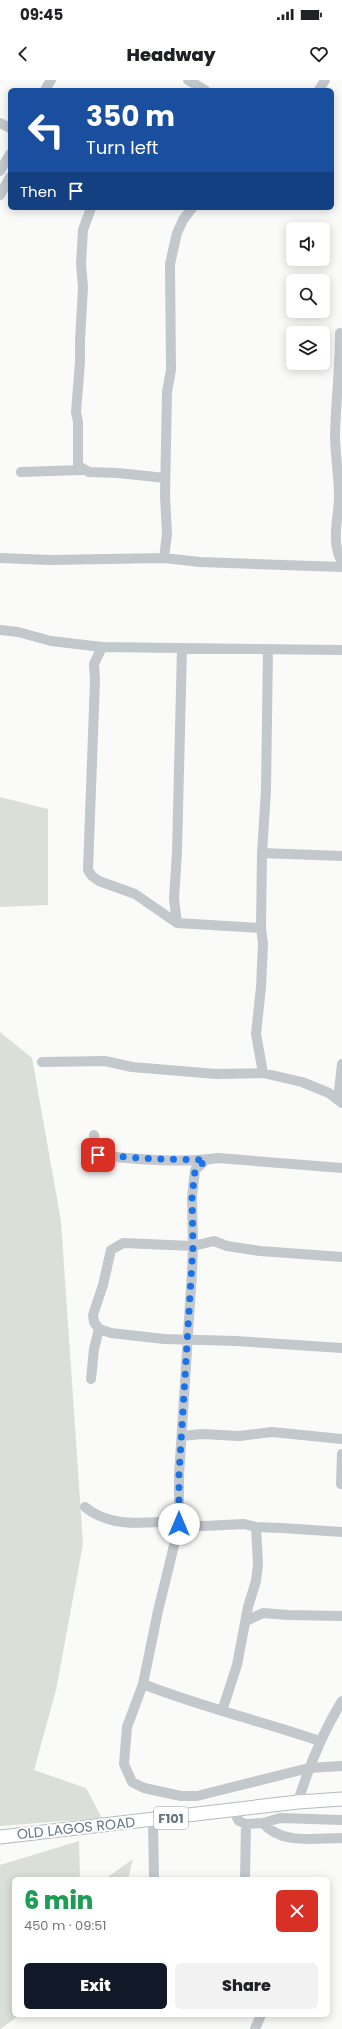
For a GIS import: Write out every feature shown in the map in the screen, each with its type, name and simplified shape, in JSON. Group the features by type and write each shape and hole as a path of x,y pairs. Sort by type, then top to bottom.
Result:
{"main road":[{"name":"OLD LAGOS ROAD","path":"0,1837 298,1802 342,1799"}],"street":[{"path":"188,80 202,88"},
{"path":"0,171 8,157"},
{"path":"0,195 8,181"},
{"path":"82,470 78,466 78,422 76,412 80,362 82,237 90,210"},
{"path":"164,558 167,534 165,508 166,392 171,363 170,264 178,233 183,220 190,210"},
{"path":"340,333 340,374 335,435 339,517 335,538 336,550 342,562"},
{"path":"21,472 82,470 89,472 118,473 166,478"},
{"path":"0,558 50,560 164,558 208,563 342,567"},
{"path":"0,630 18,632 51,641 102,647 342,650"},
{"path":"102,647 94,664 95,680 88,870 92,876 99,881 135,894 177,923 261,928"},
{"path":"177,923 174,899 177,852 182,648"},
{"path":"263,1073 256,1034 261,987 263,944 261,928 262,853 266,790 268,649"},
{"path":"262,853 342,856"},
{"path":"42,1062 104,1061 132,1068 216,1074 263,1073 302,1082 329,1093 340,1101"},
{"path":"340,1101 342,1064"},
{"path":"94,1135 94,1146 98,1155 155,1159 206,1160 218,1158 342,1168"},
{"path":"206,1160 196,1168 193,1176 193,1246 179,1475 179,1523 158,1611 143,1684 127,1727 124,1764 132,1782 144,1788 181,1796 197,1796 309,1768 342,1766"},
{"path":"342,1257 260,1251 228,1246 214,1242 193,1246 123,1243 112,1250 93,1315 94,1322 99,1329 125,1335 187,1341 236,1341 342,1348"},
{"path":"91,1379 94,1349 99,1329"},
{"path":"182,1436 202,1434 239,1436 272,1432 342,1440"},
{"path":"341,1484 342,1454"},
{"path":"85,1507 95,1515 108,1520 126,1522 179,1523 204,1526 244,1524 256,1527 342,1532"},
{"path":"222,1711 237,1664 258,1564 256,1527"},
{"path":"246,1621 263,1613 342,1616"},
{"path":"143,1684 180,1698 264,1722 320,1741"},
{"path":"298,1802 320,1741 342,1701"},
{"path":"233,1810 238,1821 246,1824 263,1823 280,1818 342,1820"},
{"path":"153,1820 154,1877"},
{"path":"263,1823 270,1831 278,1836 322,1840 338,1838 331,1820"},
{"path":"245,1877 246,1824"},
{"path":"255,2029 259,2017"}],"shaded area":[{"path":"0,797 48,809 48,905 0,907"},
{"path":"0,1032 32,1058 61,1221 83,1544 56,1690 34,1770 86,1788 102,1818 0,1826"},
{"path":"79,1841 80,1877 12,1877 12,2017 17,2017 0,2029 0,1865"},
{"path":"133,1859 128,1877 108,1877"}],"route":[{"path":"98,1155 155,1159 206,1160 196,1168 193,1176 192,1272 184,1378 179,1475 179,1524"}]}
